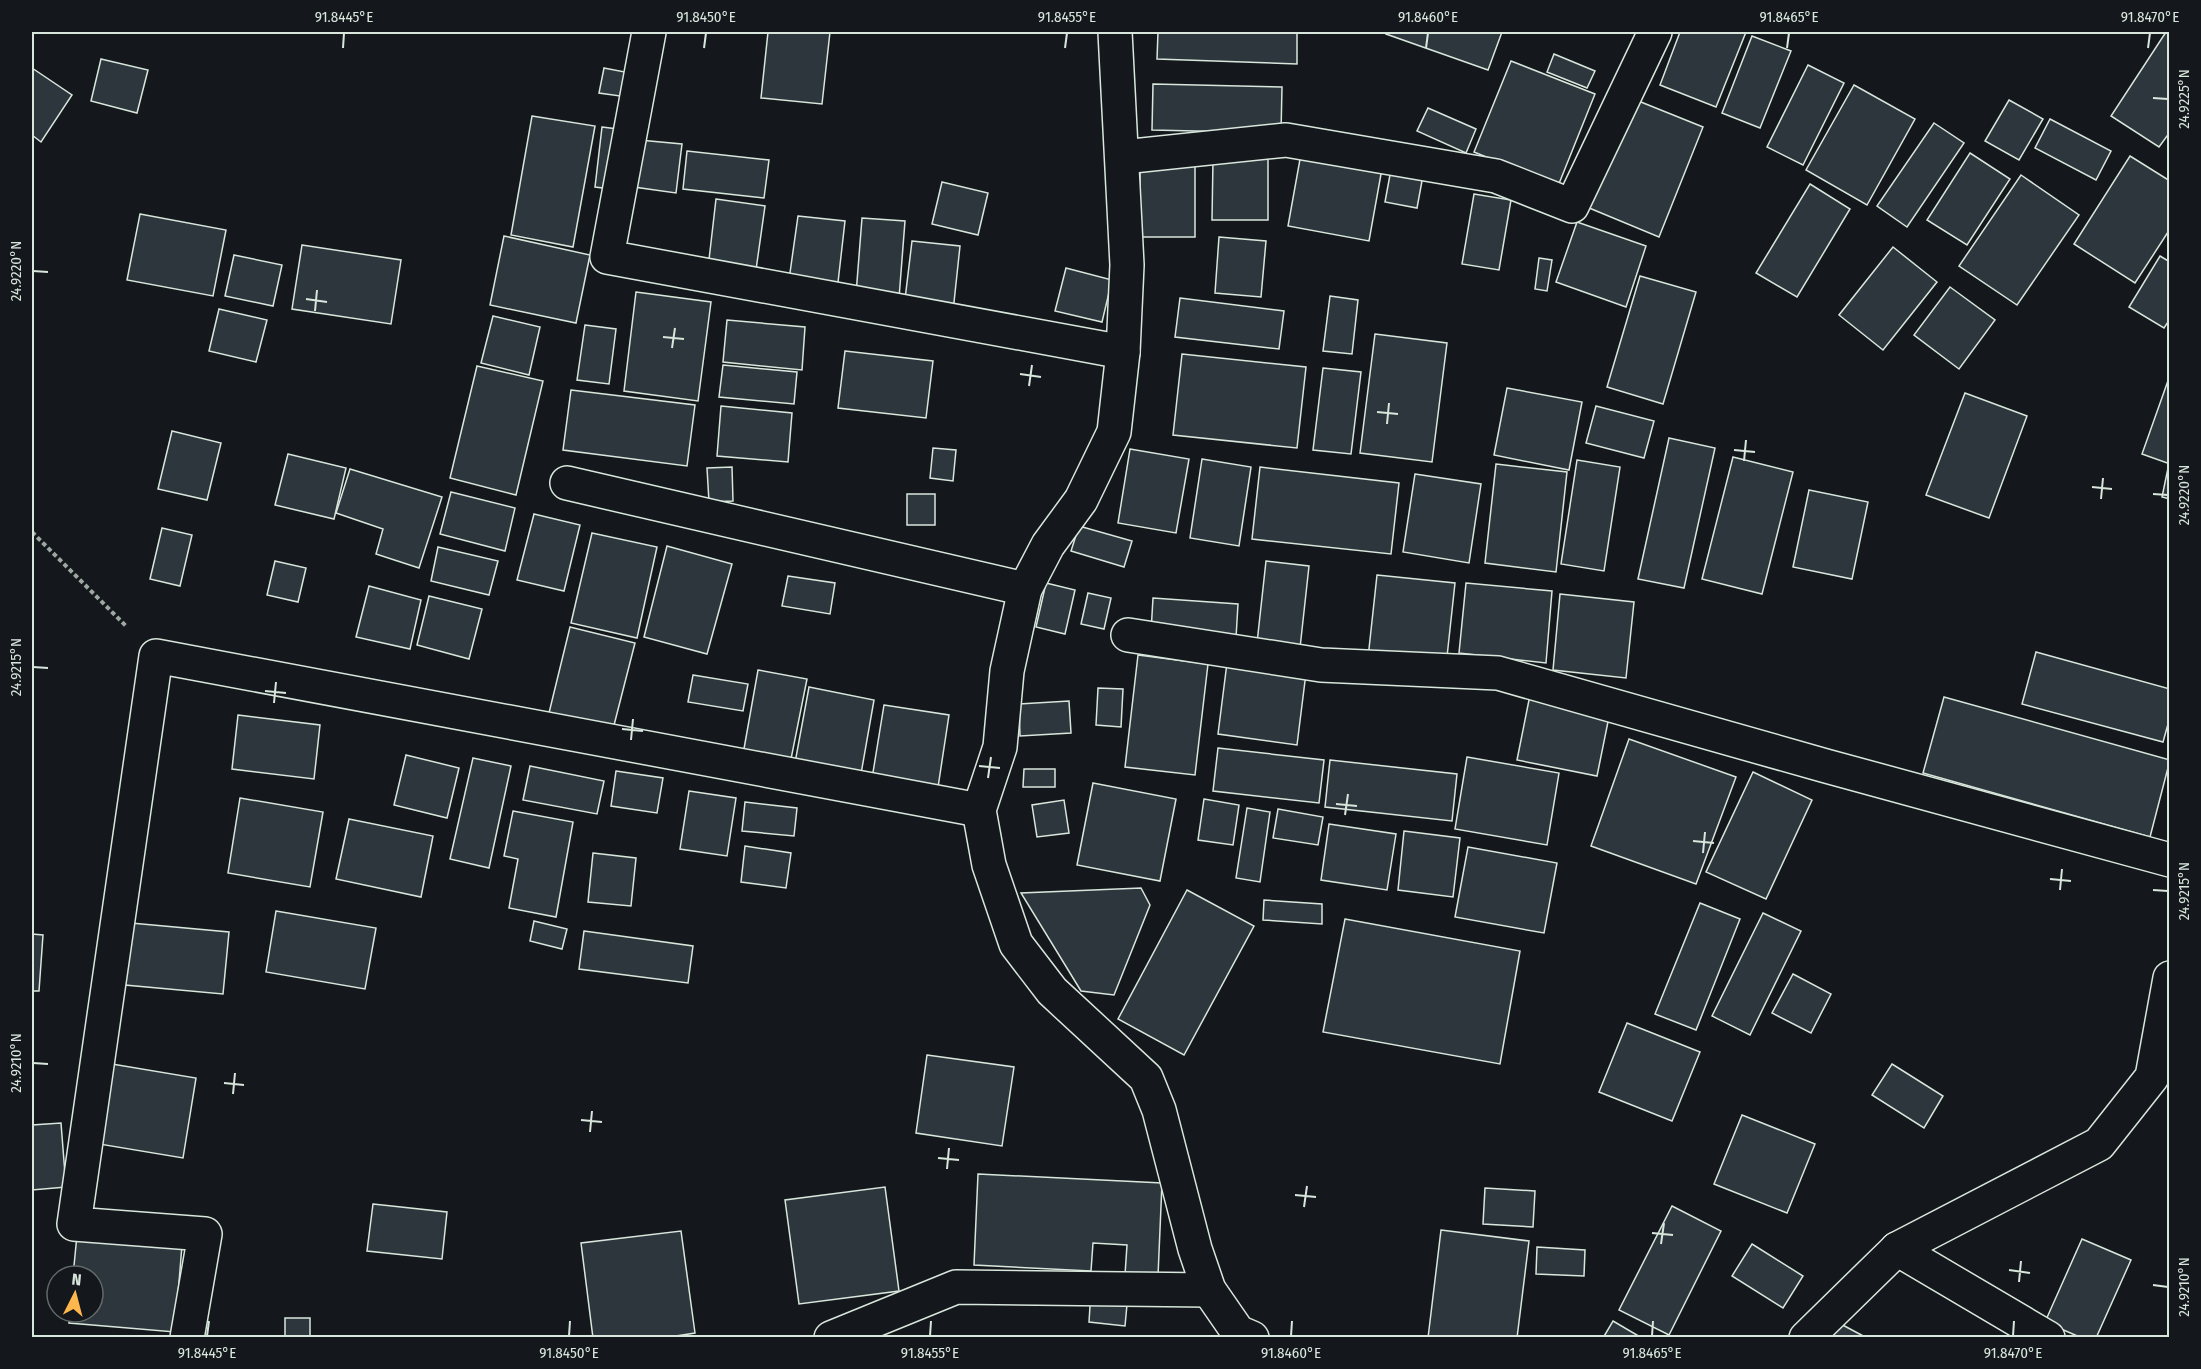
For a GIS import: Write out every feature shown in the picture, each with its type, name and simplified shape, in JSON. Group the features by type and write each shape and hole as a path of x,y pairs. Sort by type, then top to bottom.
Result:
{"street":[{"path":"649,32 607,257 1123,352"},
{"path":"1115,32 1127,265 1123,352 1114,432 1081,500 1048,544 1025,589 1008,671 999,747 979,810 989,865 1016,944 1052,991 1146,1078 1159,1110 1192,1238 1209,1290 1238,1332 1252,1338"},
{"path":"1123,157 1286,140 1496,176 1572,206 1655,32"},
{"path":"567,483 1025,589"},
{"path":"1128,635 1321,665 1498,673 2169,860"},
{"path":"187,1338 205,1234 74,1224 156,656 979,810"},
{"path":"1806,1338 1897,1249 2099,1144 2152,1077 2169,978"},
{"path":"1897,1249 2048,1338"},
{"path":"831,1338 956,1287 1209,1290"}],"path":[{"path":"32,532 156,656"}],"building":[{"path":"768,32 830,32 822,104 761,98"},
{"path":"1158,32 1297,32 1297,64 1157,59"},
{"path":"1387,32 1502,32 1488,70 1386,34"},
{"path":"1680,32 1746,32 1716,107 1660,85"},
{"path":"2166,32 2170,32 2170,132 2159,147 2111,116"},
{"path":"1752,36 1791,51 1760,128 1722,113"},
{"path":"1554,54 1595,71 1587,88 1547,72"},
{"path":"101,59 148,70 137,113 91,101"},
{"path":"1511,61 1595,94 1558,186 1474,152"},
{"path":"1808,65 1844,83 1803,165 1767,147"},
{"path":"32,68 72,95 41,142 32,135"},
{"path":"604,68 625,72 620,96 599,93"},
{"path":"1153,84 1282,87 1281,133 1152,130"},
{"path":"1854,85 1915,119 1867,205 1806,170"},
{"path":"1626,96 1703,127 1659,237 1582,205"},
{"path":"2009,100 2043,119 2019,160 1985,141"},
{"path":"1428,108 1476,129 1466,153 1417,131"},
{"path":"532,116 595,126 573,247 511,235"},
{"path":"2050,119 2111,151 2096,180 2035,148"},
{"path":"1934,123 1964,143 1907,227 1877,206"},
{"path":"602,127 634,131 627,191 595,187"},
{"path":"639,140 682,144 676,193 634,187"},
{"path":"1302,148 1383,163 1369,241 1288,226"},
{"path":"687,151 769,160 764,198 683,189"},
{"path":"1970,153 2010,179 1967,245 1927,220"},
{"path":"2130,156 2170,181 2170,229 2135,283 2074,244"},
{"path":"1213,159 1268,159 1268,220 1212,220"},
{"path":"1140,161 1195,161 1195,237 1140,237"},
{"path":"1392,164 1424,170 1417,208 1385,202"},
{"path":"2021,175 2079,215 2017,305 1959,266"},
{"path":"942,182 988,193 978,235 932,224"},
{"path":"1810,184 1850,209 1797,297 1756,273"},
{"path":"1474,194 1511,200 1499,270 1462,264"},
{"path":"716,199 765,206 754,284 707,277"},
{"path":"140,214 226,230 213,296 127,280"},
{"path":"798,216 845,221 836,300 787,294"},
{"path":"862,218 905,221 898,311 855,307"},
{"path":"1577,222 1646,246 1626,307 1556,282"},
{"path":"504,236 590,255 576,323 490,305"},
{"path":"1219,237 1266,241 1261,297 1215,293"},
{"path":"912,241 960,246 952,321 903,316"},
{"path":"302,245 401,260 391,324 292,309"},
{"path":"1893,247 1937,282 1883,350 1839,315"},
{"path":"234,255 282,265 273,306 225,296"},
{"path":"2160,256 2170,262 2170,319 2164,328 2129,307"},
{"path":"1539,258 1552,260 1547,291 1535,289"},
{"path":"1066,268 1112,280 1102,322 1055,311"},
{"path":"1640,276 1696,292 1663,404 1607,387"},
{"path":"1950,287 1995,320 1959,369 1914,335"},
{"path":"636,292 711,302 698,401 624,391"},
{"path":"1330,296 1358,300 1352,354 1323,351"},
{"path":"1180,298 1284,311 1279,349 1175,337"},
{"path":"219,309 267,320 256,362 209,351"},
{"path":"493,316 540,327 529,375 481,363"},
{"path":"727,320 805,327 802,370 723,362"},
{"path":"585,325 616,329 609,384 577,380"},
{"path":"1375,334 1447,343 1432,462 1360,453"},
{"path":"845,351 933,361 926,418 838,408"},
{"path":"1182,354 1306,367 1297,448 1173,435"},
{"path":"723,365 797,372 794,404 719,397"},
{"path":"477,366 543,381 516,495 450,478"},
{"path":"1323,368 1361,372 1351,454 1313,450"},
{"path":"2170,375 2170,464 2142,454"},
{"path":"1507,388 1582,402 1569,470 1494,455"},
{"path":"571,390 695,405 687,466 563,450"},
{"path":"1965,393 2027,416 1989,518 1926,495"},
{"path":"721,406 792,413 788,462 717,456"},
{"path":"1596,406 1654,421 1644,458 1586,443"},
{"path":"172,431 221,443 207,500 158,489"},
{"path":"1669,438 1715,448 1684,588 1638,579"},
{"path":"933,448 956,450 953,481 930,478"},
{"path":"1130,449 1189,459 1176,533 1118,523"},
{"path":"288,454 346,468 334,519 275,505"},
{"path":"1733,457 1793,472 1762,594 1702,579"},
{"path":"1202,459 1251,467 1239,546 1190,538"},
{"path":"1577,460 1620,467 1604,571 1561,564"},
{"path":"1496,464 1567,472 1556,572 1485,563"},
{"path":"732,467 733,501 709,502 707,468"},
{"path":"1260,467 1399,483 1391,554 1252,539"},
{"path":"2168,468 2170,469 2170,499 2162,497"},
{"path":"350,469 442,497 419,568 376,554 383,529 336,513"},
{"path":"1415,474 1481,484 1469,563 1403,552"},
{"path":"1809,490 1868,502 1852,579 1793,567"},
{"path":"451,492 515,508 505,551 440,534"},
{"path":"907,494 935,494 935,525 907,525"},
{"path":"534,514 580,525 564,591 517,580"},
{"path":"1079,526 1132,541 1124,567 1071,551"},
{"path":"162,528 192,535 180,586 150,579"},
{"path":"592,533 657,547 637,638 571,623"},
{"path":"667,546 732,564 707,654 644,637"},
{"path":"438,547 498,561 489,595 431,581"},
{"path":"275,561 306,568 298,602 267,595"},
{"path":"1266,561 1309,566 1300,648 1257,643"},
{"path":"1377,575 1455,583 1446,666 1368,658"},
{"path":"788,576 835,583 830,614 782,606"},
{"path":"1046,583 1075,590 1065,634 1036,627"},
{"path":"1466,583 1552,591 1546,663 1459,653"},
{"path":"369,586 421,600 410,649 356,637"},
{"path":"1088,593 1111,598 1104,629 1081,624"},
{"path":"1560,594 1634,602 1626,678 1553,670"},
{"path":"429,596 482,609 469,659 417,645"},
{"path":"1153,598 1238,604 1236,638 1151,632"},
{"path":"570,627 635,643 612,733 548,717"},
{"path":"2036,652 2170,689 2170,717 2163,742 2022,704"},
{"path":"1138,655 1208,664 1195,775 1125,767"},
{"path":"1228,655 1307,665 1297,745 1218,734"},
{"path":"758,670 807,679 789,769 742,760"},
{"path":"693,675 748,684 743,711 688,702"},
{"path":"809,687 874,700 858,791 792,779"},
{"path":"1098,688 1123,689 1121,727 1096,725"},
{"path":"1531,690 1611,707 1597,776 1517,760"},
{"path":"1944,697 2170,760 2150,837 1923,773"},
{"path":"1069,701 1071,733 1020,736 1019,704"},
{"path":"884,705 949,715 935,807 869,797"},
{"path":"238,715 320,725 314,779 232,769"},
{"path":"1629,739 1736,777 1696,884 1591,846"},
{"path":"1218,748 1324,760 1319,803 1213,791"},
{"path":"406,755 459,768 447,818 394,805"},
{"path":"1467,757 1559,773 1547,845 1455,829"},
{"path":"473,758 511,766 489,868 450,859"},
{"path":"1330,760 1457,774 1452,821 1325,807"},
{"path":"530,766 604,781 597,814 523,800"},
{"path":"1024,769 1055,769 1055,787 1023,787"},
{"path":"616,771 663,778 657,813 611,806"},
{"path":"1753,772 1812,800 1766,899 1706,872"},
{"path":"1093,783 1176,799 1160,881 1077,865"},
{"path":"689,791 736,798 727,856 680,849"},
{"path":"240,798 323,812 310,887 228,873"},
{"path":"1204,799 1239,805 1233,845 1198,840"},
{"path":"1064,800 1069,833 1037,837 1032,805"},
{"path":"745,802 797,808 794,836 742,831"},
{"path":"1247,808 1270,812 1260,882 1236,878"},
{"path":"1278,809 1323,817 1318,845 1273,838"},
{"path":"513,811 573,822 556,917 509,908 518,859 504,856"},
{"path":"349,819 433,836 421,897 336,879"},
{"path":"1329,824 1396,834 1387,890 1321,880"},
{"path":"1404,831 1460,838 1453,897 1398,890"},
{"path":"745,846 791,853 786,888 741,882"},
{"path":"1468,847 1557,863 1544,933 1455,917"},
{"path":"593,853 636,858 631,906 588,902"},
{"path":"1141,888 1150,905 1114,995 1081,991 1021,893"},
{"path":"1187,890 1254,926 1184,1055 1118,1019"},
{"path":"1264,900 1322,904 1322,924 1263,920"},
{"path":"1700,903 1740,919 1696,1030 1655,1014"},
{"path":"276,911 376,928 365,989 266,972"},
{"path":"1763,913 1801,931 1750,1035 1712,1016"},
{"path":"1345,919 1520,951 1500,1064 1323,1032"},
{"path":"534,921 567,929 562,949 530,941"},
{"path":"120,922 229,932 223,994 114,984"},
{"path":"584,931 693,946 688,983 579,969"},
{"path":"32,934 43,935 39,991 32,991"},
{"path":"1793,974 1831,994 1811,1033 1772,1013"},
{"path":"1627,1023 1700,1052 1672,1121 1599,1092"},
{"path":"927,1055 1014,1067 1002,1146 916,1133"},
{"path":"106,1063 196,1078 183,1158 93,1143"},
{"path":"1892,1064 1943,1096 1924,1128 1872,1095"},
{"path":"1742,1115 1815,1144 1787,1213 1714,1184"},
{"path":"61,1123 66,1187 32,1190 32,1125"},
{"path":"978,1174 1162,1183 1158,1276 1125,1275 1127,1245 1093,1243 1091,1271 974,1265"},
{"path":"885,1187 899,1291 799,1304 785,1200"},
{"path":"1485,1188 1535,1191 1533,1227 1483,1224"},
{"path":"373,1204 447,1212 442,1259 367,1251"},
{"path":"1672,1206 1721,1231 1669,1335 1619,1310"},
{"path":"1441,1230 1529,1241 1517,1338 1428,1338"},
{"path":"681,1231 695,1333 663,1338 593,1338 581,1243"},
{"path":"77,1235 182,1245 175,1332 81,1324 105,1324 105,1264 74,1264"},
{"path":"2082,1239 2131,1260 2096,1338 2082,1338 2045,1322"},
{"path":"1752,1244 1803,1276 1783,1308 1732,1276"},
{"path":"1537,1247 1585,1250 1584,1276 1536,1274"},
{"path":"1091,1290 1128,1294 1125,1326 1089,1322"},
{"path":"285,1318 310,1318 310,1338 285,1338"},
{"path":"1613,1321 1642,1338 1603,1338"},
{"path":"1837,1322 1867,1338 1828,1338"}]}
